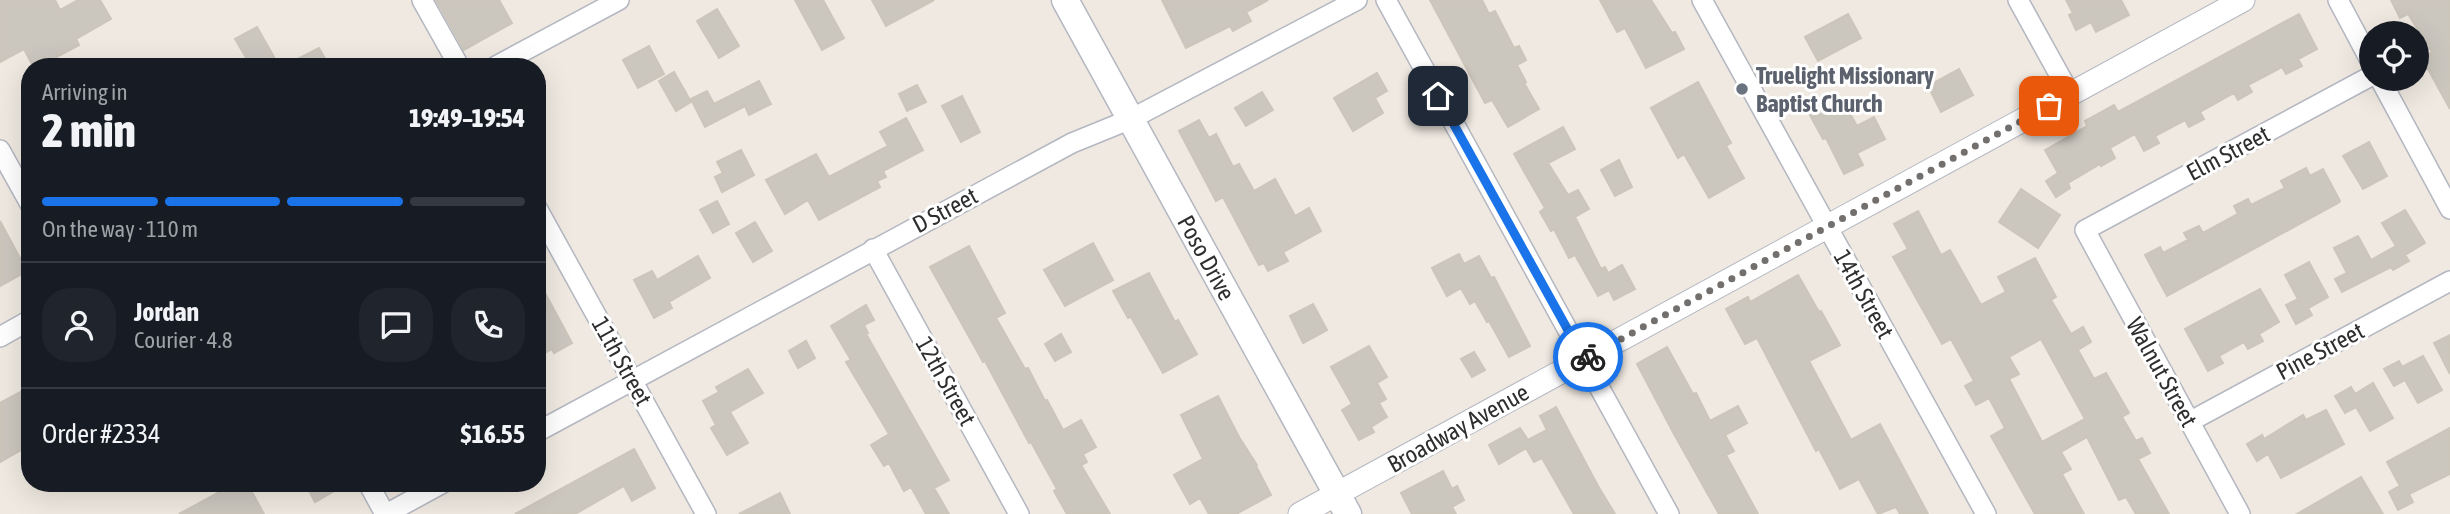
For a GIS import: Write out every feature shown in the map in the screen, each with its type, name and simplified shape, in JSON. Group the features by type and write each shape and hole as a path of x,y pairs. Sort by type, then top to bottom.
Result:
{"main road":[{"name":"Poso Drive","path":"1065,0 1343,504"}],"street":[{"path":"422,0 455,58"},
{"path":"511,58 619,0"},
{"name":"D Street","path":"546,427 873,248 1072,143 1131,119 1357,0"},
{"path":"1386,0 1669,514"},
{"name":"14th Street","path":"1702,0 1986,514"},
{"path":"2018,0 2070,94"},
{"name":"Broadway Avenue","path":"1300,514 1343,504 1584,359 2243,0"},
{"path":"2338,0 2359,39"},
{"name":"Elm Street","path":"2085,230 2359,82"},
{"path":"2386,91 2450,209"},
{"path":"0,150 21,188"},
{"name":"11th Street","path":"546,224 706,514"},
{"name":"Walnut Street","path":"2085,230 2239,514"},
{"name":"12th Street","path":"873,248 1019,514"},
{"name":"Pine Street","path":"2189,422 2450,281"},
{"path":"0,337 21,325"},
{"path":"373,492 386,514 426,492"}],"building":[{"path":"0,0 55,0 60,10 78,0 100,0 111,19 76,39 79,45 55,58 29,58 24,49 0,62"},
{"path":"436,0 499,0 512,23 464,50"},
{"path":"795,0 823,0 844,38 822,50"},
{"path":"872,0 934,0 886,26"},
{"path":"1162,0 1268,0 1246,12 1251,21 1233,31 1230,26 1186,48"},
{"path":"1430,0 1482,0 1489,14 1495,11 1514,48 1519,46 1526,60 1517,65 1539,109 1508,127 1492,100 1485,103"},
{"path":"1600,0 1651,0 1684,49 1646,68 1625,28 1617,32"},
{"path":"2066,0 2121,0 2129,15 2096,32 2091,22 2076,30 2069,15 2073,13"},
{"path":"2391,0 2450,0 2450,109 2429,71 2429,54 2432,52 2429,47 2429,21 2412,21 2408,14 2400,18"},
{"path":"717,9 739,46 719,58 697,21"},
{"path":"1848,14 1861,38 1818,61 1805,37"},
{"path":"2299,14 2317,49 2298,59 2302,66 2286,74 2282,67 2248,85 2252,92 2238,100 2234,93 2200,112 2204,119 2189,127 2185,120 2155,136 2159,143 2144,151 2135,134 2110,148 2115,158 2068,183 2070,188 2056,197 2046,181 2058,173 2045,150 2087,126 2085,121 2114,105 2118,112"},
{"path":"257,27 274,57 246,58 235,39"},
{"path":"649,46 664,74 638,88 623,60"},
{"path":"319,48 325,58 300,58"},
{"path":"1959,69 1973,95 1941,112 1928,86"},
{"path":"674,72 691,102 676,111 659,81"},
{"path":"1377,73 1387,91 1375,98 1383,113 1353,131 1334,98"},
{"path":"759,81 771,104 749,115 745,106 705,127 691,99 707,91 714,104"},
{"path":"1698,82 1731,143 1726,146 1744,178 1709,198 1684,154 1678,158 1651,108"},
{"path":"917,85 926,102 907,111 899,94"},
{"path":"1262,92 1273,110 1246,126 1235,108"},
{"path":"962,96 980,132 961,142 942,106"},
{"path":"1823,99 1828,109 1843,101 1857,126 1874,117 1885,139 1857,153 1863,165 1844,174 1826,138 1823,139 1806,108"},
{"path":"906,118 923,150 883,171 886,177 877,181 880,187 819,220 808,200 785,214 766,180 816,154 829,177 888,146 880,132"},
{"path":"1199,120 1209,138 1216,134 1233,167 1239,164 1254,191 1275,179 1295,216 1309,208 1321,231 1283,252 1288,261 1268,271 1264,263 1259,265 1223,197 1216,201 1179,131"},
{"path":"1563,127 1575,149 1548,163 1568,195 1578,190 1589,209 1575,217 1601,269 1605,267 1608,273 1622,265 1635,289 1614,300 1609,290 1598,296 1575,255 1569,258 1554,229 1551,231 1540,212 1545,208 1514,154"},
{"path":"2369,142 2387,176 2363,189 2343,156"},
{"path":"741,150 754,175 722,192 715,177 723,173 717,162"},
{"path":"1619,160 1632,187 1615,196 1601,170"},
{"path":"2306,168 2310,176 2323,169 2340,201 2338,203 2167,296 2145,255 2160,247 2163,253 2188,240 2184,233 2199,226 2203,233 2238,214 2234,206 2248,199 2251,205 2285,188 2281,181"},
{"path":"2021,189 2060,215 2038,248 1999,222"},
{"path":"717,201 729,224 713,233 700,210"},
{"path":"2405,210 2425,243 2405,255 2409,261 2393,270 2391,267 2342,292 2335,279 2347,273 2334,248 2358,236 2371,260 2396,246 2382,223"},
{"path":"1918,211 1941,255 1950,250 1981,305 2006,292 1998,277 2035,258 2056,297 2051,300 2071,334 2083,327 2091,342 2078,350 2094,379 2106,373 2129,413 2122,417 2136,441 2142,438 2150,453 2138,459 2169,514 2136,514 2126,497 2119,500 2087,437 2061,452 2071,469 2062,474 2084,514 2035,514 1991,436 2005,428 1989,398 1976,405 1965,386 1974,381 1951,339 1942,344 1893,257 1908,249 1894,224","holes":["2041,339 2085,419 2042,442 2009,379 2019,374 2009,357"]},
{"path":"0,221 21,260 21,274 0,286"},
{"path":"755,222 772,251 753,262 736,233"},
{"path":"1093,243 1113,280 1065,306 1044,270"},
{"path":"969,246 1005,313 996,318 1063,430 1081,420 1096,447 1083,454 1087,462 1081,465 1110,514 1067,514 1054,491 1057,489 1031,442 1029,443 930,267"},
{"path":"1459,254 1464,264 1479,256 1491,278 1494,277 1530,346 1509,357 1475,301 1470,304 1461,288 1447,296 1432,268"},
{"path":"698,256 710,278 669,302 672,308 654,318 634,280 652,271 657,280"},
{"path":"2309,262 2328,297 2308,308 2312,315 2296,324 2286,305 2298,299 2285,275"},
{"path":"1149,273 1175,322 1178,320 1197,354 1163,373 1113,291"},
{"path":"1798,275 1840,345 1809,361 1851,440 1880,424 1928,514 1900,514 1896,507 1878,514 1859,479 1840,489 1819,449 1816,451 1757,338 1745,344 1726,309 1748,297 1750,302"},
{"path":"2260,289 2279,322 2259,334 2263,341 2248,349 2244,342 2219,356 2223,363 2208,371 2185,329"},
{"path":"546,295 572,343 554,353 552,349 546,352"},
{"path":"1313,304 1327,330 1303,343 1290,316"},
{"path":"866,305 874,320 864,325 868,333 866,334 949,480 934,488 949,514 926,514 911,487 904,491 889,463 884,466 871,445 889,434 846,362 851,360 831,326"},
{"path":"1061,334 1071,352 1055,361 1045,344"},
{"path":"2450,335 2450,374 2434,343"},
{"path":"806,341 815,358 798,368 789,351"},
{"path":"1369,346 1387,377 1377,383 1386,399 1379,403 1387,417 1371,427 1374,432 1359,440 1342,410 1352,404 1331,367"},
{"path":"1667,347 1710,421 1738,406 1747,423 1725,435 1734,451 1726,455 1758,514 1719,514 1674,434 1637,364"},
{"path":"1474,352 1485,370 1472,377 1461,359"},
{"path":"2423,356 2442,390 2418,403 2405,380 2394,386 2384,369 2399,361 2402,367"},
{"path":"748,369 763,393 730,412 748,443 727,455 711,428 716,425 703,401 719,392 716,387"},
{"path":"2373,383 2393,418 2370,431 2356,407 2345,413 2335,396 2351,387 2355,394"},
{"path":"21,392 21,450 0,462 0,403"},
{"path":"1218,396 1271,495 1236,514 1209,514 1200,498 1190,504 1174,475 1203,459 1181,415"},
{"path":"1556,407 1615,514 1574,514 1542,458 1534,462 1526,448 1499,464 1489,445 1520,428 1528,440 1547,430 1540,416"},
{"path":"2326,410 2344,444 2281,478 2268,454 2257,461 2247,444 2262,435 2264,439 2303,415 2306,420"},
{"path":"2450,428 2450,474 2409,494 2413,502 2398,510 2389,492 2400,486 2387,462"},
{"path":"634,449 655,488 632,501 624,486 575,514 515,514"},
{"path":"1443,471 1452,489 1457,486 1464,500 1452,507 1456,514 1412,514 1401,493"},
{"path":"2361,477 2383,514 2297,514"},
{"path":"219,492 252,492 264,514 179,514"},
{"path":"310,492 332,492 315,502"},
{"path":"780,493 790,514 739,514"}],"way so far":[{"path":"1588,357 2049,106"}],"place":[{"name":"Truelight Missionary Baptist Church","path":"1742,89"}],"route":[{"path":"1438,96 1584,359 1588,357"}]}
